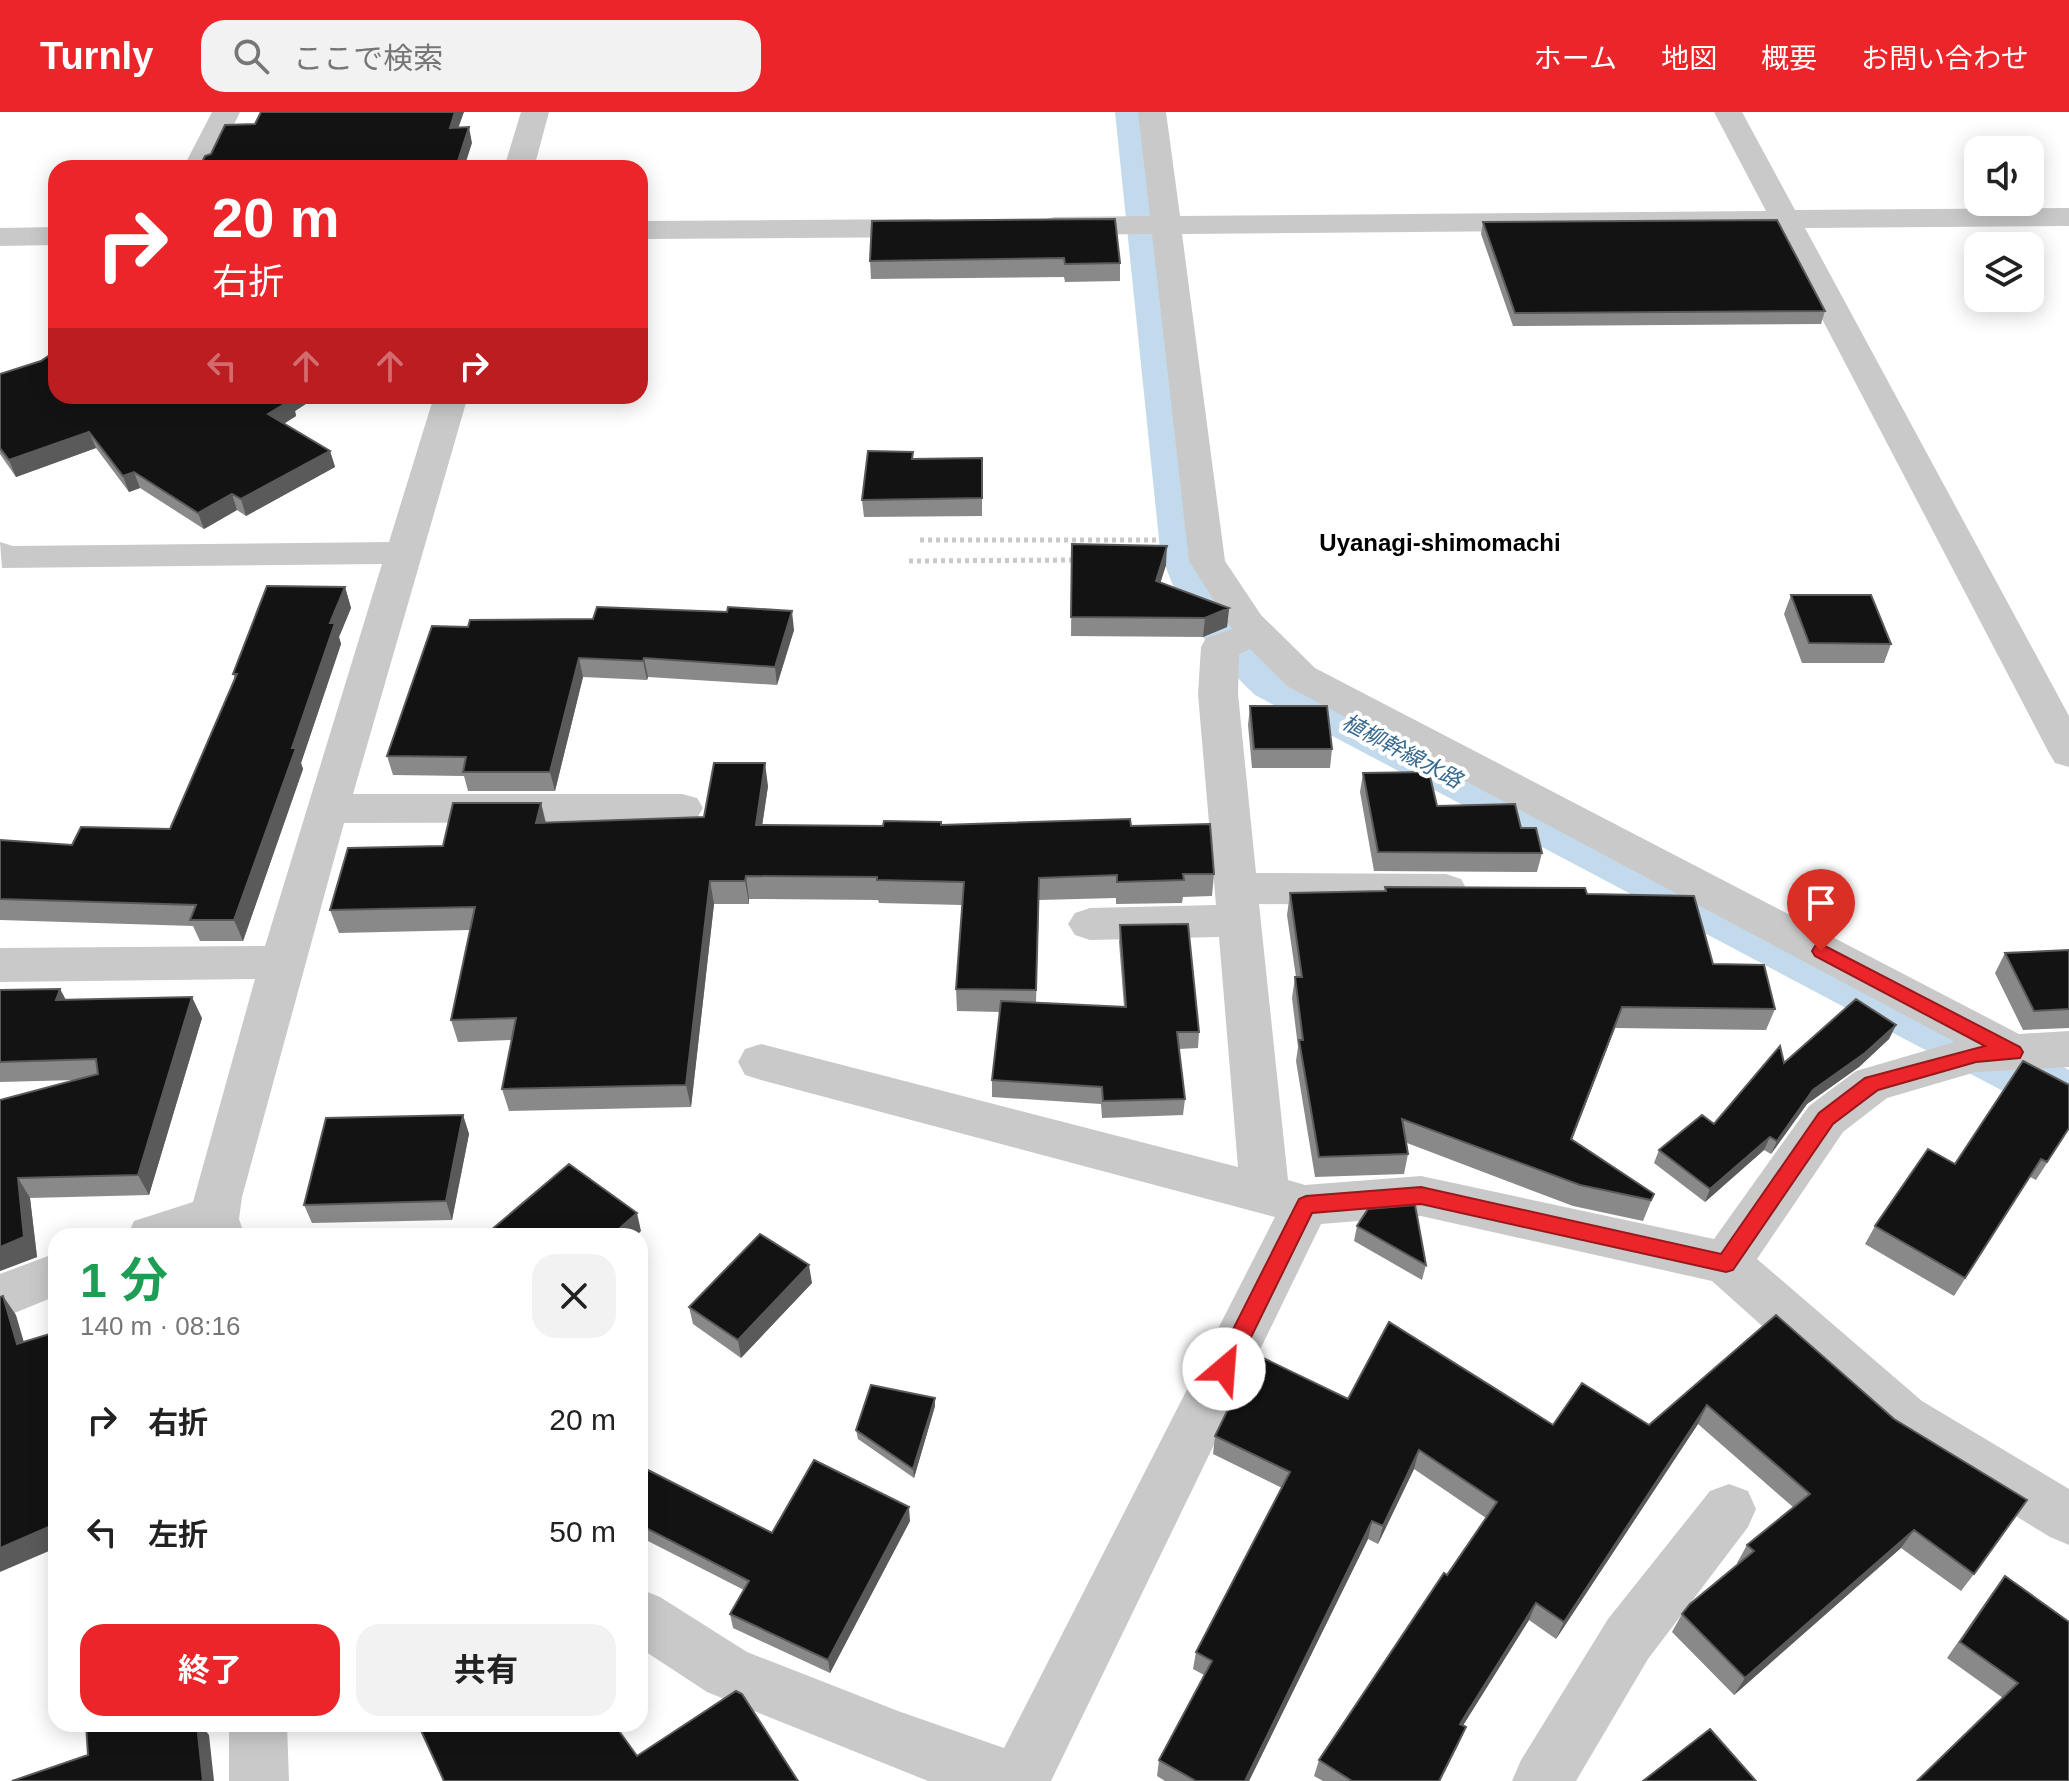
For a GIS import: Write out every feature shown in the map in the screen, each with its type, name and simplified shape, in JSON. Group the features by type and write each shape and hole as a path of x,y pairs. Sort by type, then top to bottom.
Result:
{"street":[{"path":"202,160 226,112"},
{"path":"521,160 535,112"},
{"path":"648,1621 727,1672 898,1741 1017,1781 1286,1199 1238,905 1218,694 1237,640 1224,594 1207,561 1155,224 1152,112"},
{"path":"1728,112 2069,753"},
{"path":"1028,226 2069,217"},
{"path":"648,230 952,228"},
{"path":"0,237 48,236"},
{"path":"171,1228 181,1224 217,1228 282,962 449,404"},
{"path":"1,556 405,553"},
{"path":"1237,640 1301,677 2013,1052"},
{"path":"328,809 682,808"},
{"path":"1090,924 1238,905 1489,891"},
{"path":"0,965 282,962"},
{"path":"1726,1263 1826,1119 1872,1084 1976,1054 2069,1049"},
{"path":"761,1062 1286,1199 1421,1196 1726,1263 1903,1418 2069,1519"},
{"path":"0,1297 48,1277"},
{"path":"1542,1781 1628,1639 1729,1509"},
{"path":"258,1732 259,1781"}],"path":[{"path":"920,540 1168,540"},
{"path":"909,561 1081,560"}],"building":[{"path":"261,112 455,112 450,128 469,127 458,160 203,160 211,154 225,125 255,124"},
{"path":"1115,219 1120,263 1065,264 1064,258 870,261 872,221"},
{"path":"1777,220 1825,311 1515,313 1483,222"},
{"path":"48,356 48,404 284,404 268,414 330,451 241,499 232,494 198,513 134,472 123,476 89,432 9,460 0,448 0,374"},
{"path":"868,451 913,452 912,459 982,458 982,498 862,500"},
{"path":"1072,544 1167,546 1156,581 1229,608 1205,618 1071,617"},
{"path":"267,586 345,587 330,623 335,623 292,748 296,748 234,920 190,920 196,905 0,899 0,840 72,845 81,827 170,829 237,674 233,674"},
{"path":"1791,595 1871,595 1891,644 1809,643"},
{"path":"597,607 727,612 728,607 792,611 775,667 644,658 643,661 579,658 550,772 463,772 466,757 387,756 432,626 468,627 470,620 593,619"},
{"path":"1250,706 1327,706 1332,749 1254,749"},
{"path":"714,763 765,763 756,825 883,826 884,821 941,822 941,825 1130,819 1131,826 1210,824 1214,874 1183,874 1184,880 1117,882 1117,875 1039,878 1036,990 956,989 964,882 877,880 877,877 746,876 745,881 710,881 686,1085 502,1089 516,1018 451,1020 475,907 330,910 348,848 443,846 453,803 541,803 536,823 704,817"},
{"path":"1429,772 1437,806 1515,804 1521,828 1536,828 1542,853 1378,852 1363,773"},
{"path":"1385,887 1585,888 1587,894 1694,896 1713,964 1764,965 1775,1009 1622,1007 1571,1139 1654,1194 1651,1200 1580,1185 1402,1119 1408,1154 1319,1157 1299,1040 1303,1040 1295,977 1302,977 1290,893 1386,891"},
{"path":"1188,924 1199,1032 1177,1032 1185,1099 1103,1101 1102,1087 992,1080 1001,1001 1126,1007 1120,925"},
{"path":"2069,950 2069,1009 2034,1011 2005,953"},
{"path":"60,989 56,1000 192,997 138,1175 18,1178 24,1237 0,1247 0,1100 98,1074 96,1059 0,1062 0,990"},
{"path":"1856,999 1896,1025 1865,1053 1813,1090 1777,1141 1770,1137 1710,1189 1659,1150 1702,1115 1714,1124 1780,1046 1784,1063"},
{"path":"2023,1061 2069,1085 2069,1128 2047,1162 2041,1159 1965,1278 1875,1226 1928,1149 1955,1164"},
{"path":"463,1115 446,1201 304,1205 326,1118"},
{"path":"569,1164 637,1213 620,1228 493,1228"},
{"path":"1415,1205 1426,1265 1357,1226 1368,1209"},
{"path":"760,1234 809,1265 738,1340 689,1307"},
{"path":"3,1296 17,1344 48,1334 48,1527 0,1548 0,1297"},
{"path":"1776,1315 1894,1419 2027,1500 1974,1574 1914,1530 1745,1678 1682,1614 1754,1551 1747,1545 1810,1494 1707,1405 1564,1622 1536,1603 1460,1724 1466,1727 1439,1781 1352,1781 1319,1760 1444,1573 1447,1575 1497,1502 1419,1450 1383,1526 1372,1521 1245,1781 1196,1781 1159,1760 1212,1661 1196,1652 1290,1472 1215,1436 1255,1354 1348,1399 1389,1322 1553,1425 1582,1383 1649,1425"},
{"path":"871,1385 935,1398 913,1469 856,1430"},
{"path":"814,1460 909,1507 828,1660 730,1614 749,1581 648,1529 648,1470 772,1533"},
{"path":"2005,1576 2069,1622 2069,1781 1917,1781 2018,1683 1960,1642"},
{"path":"736,1691 742,1694 798,1781 444,1781 422,1732 620,1732 637,1756"},
{"path":"1710,1729 1756,1781 1643,1781"},
{"path":"87,1732 198,1732 203,1781 12,1781 88,1755"}],"waterway":[{"name":"植柳幹線水路","path":"1133,112 1183,549 1206,608 1241,653 1273,683 2069,1098"}],"district":[{"name":"Uyanagi-shimomachi","path":"1440,542"}],"route":[{"path":"1224,1369 1306,1205 1421,1196 1726,1263 1826,1119 1872,1084 1976,1054 2013,1052 1821,951"}]}
